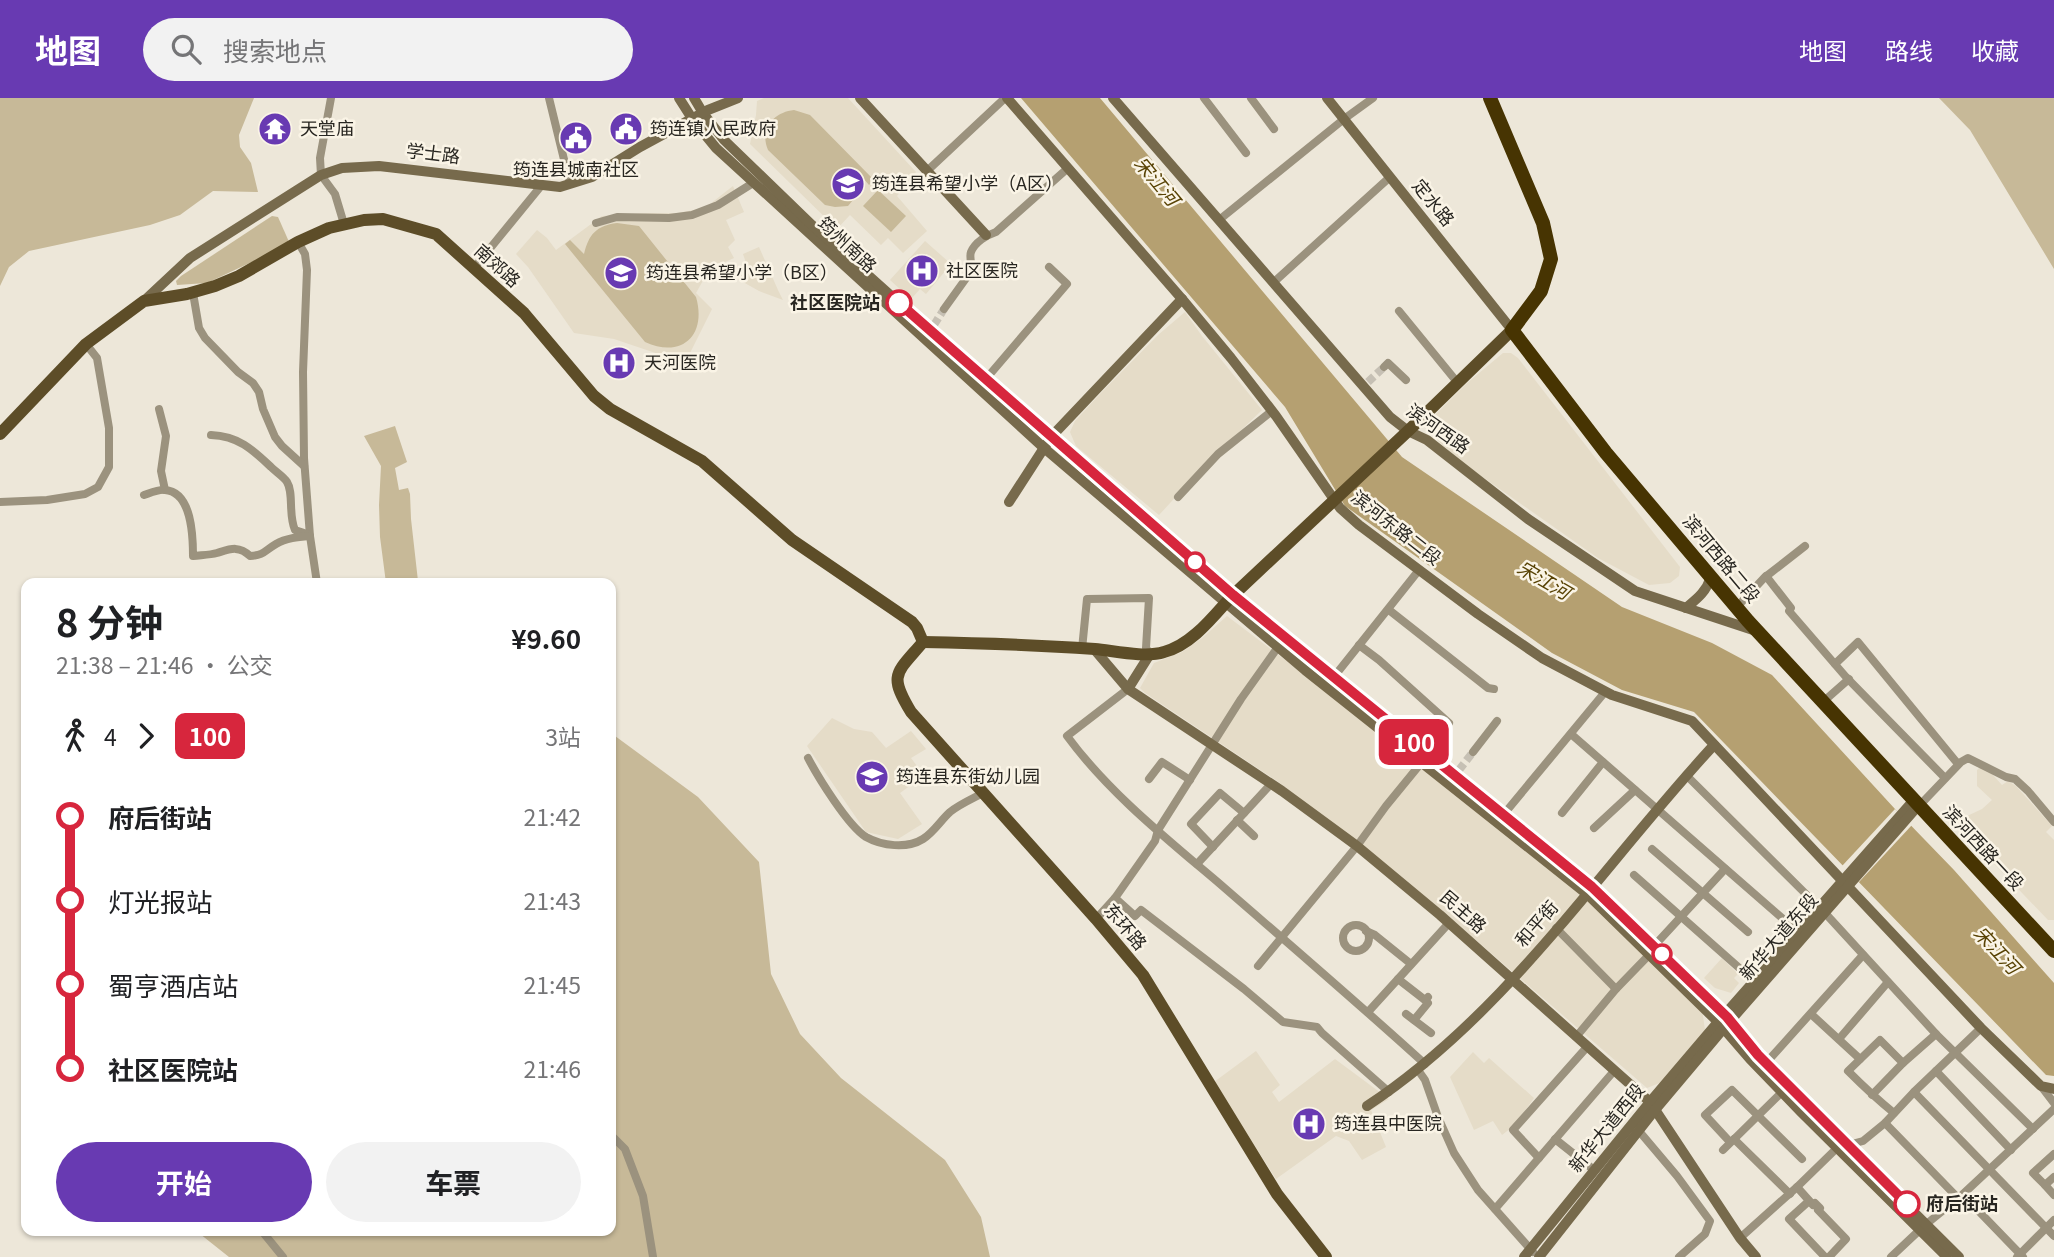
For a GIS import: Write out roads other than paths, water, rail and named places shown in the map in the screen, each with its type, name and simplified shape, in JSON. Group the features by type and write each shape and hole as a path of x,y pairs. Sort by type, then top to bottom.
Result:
{"highway":[{"path":"1490,98 1543,223 1551,259 1541,291 1512,330"},
{"name":"滨河西路二段","path":"1512,330 1606,453 1737,608 1916,804"},
{"name":"滨河西路一段","path":"1916,804 2054,950"}],"main road":[{"path":"679,98 698,117"},
{"path":"694,98 698,117"},
{"name":"学士路","path":"144,301 190,258 321,175 342,168 379,166 560,187 592,177 640,146 738,98"},
{"path":"860,98 986,235"},
{"name":"滨河东路二段","path":"1006,98 1182,299 1272,411 1333,501 1359,525 1542,658 1605,692 1692,721 1848,879 1981,1028 2041,1086"},
{"name":"滨河西路","path":"1113,98 1365,384 1390,416 1408,431 1427,440 1528,519 1635,591 1758,632"},
{"name":"定水路","path":"1327,98 1512,330"},
{"name":"筠州南路","path":"698,117 716,148 1044,448 1229,599"},
{"name":"筠州南路","path":"698,117 812,225 933,328 985,380 1229,599"},
{"name":"南郊路","path":"0,434 86,344 144,301 193,293 239,276 298,242 330,228 383,219 436,234 524,313 594,396 610,409 702,461 792,540 912,622 923,642"},
{"path":"1009,502 1051,437 1182,299"},
{"path":"923,642 1150,654 1162,653 1184,643 1512,330"},
{"path":"1686,608 1707,589 1711,577"},
{"path":"1229,599 1278,647 1422,762 1590,890"},
{"path":"1229,599 1457,772 1590,890 1766,1063 1842,1147"},
{"name":"东环路","path":"923,642 901,669 897,682 898,690 911,712 1143,975 1278,1194 1326,1257"},
{"name":"民主路","path":"1088,649 1128,689 1271,784 1357,846 1449,923 1653,1106 1740,1238 1756,1257"},
{"path":"1128,689 1150,654"},
{"name":"和平街","path":"1367,1106 1422,1067 1511,979 1590,890 1656,808 1714,745"},
{"name":"新华大道东段","path":"1724,1021 1916,804"},
{"name":"新华大道东段","path":"1724,1021 1797,931 1821,910"},
{"path":"1724,1021 1782,1092 1923,1227 1959,1257"},
{"name":"新华大道西段","path":"1533,1255 1594,1170 1653,1106 1724,1021"},
{"path":"2041,1086 2054,1089"},
{"name":"新华大道西段","path":"1533,1255 1639,1131 1653,1106"},
{"path":"1923,1227 1947,1257"}],"street":[{"path":"331,98 320,158 321,175 335,194 344,224"},
{"path":"549,98 570,184"},
{"path":"927,170 1006,98"},
{"path":"1204,98 1246,153"},
{"path":"1251,98 1274,129"},
{"path":"1219,220 1373,98"},
{"path":"944,309 972,271 972,250 986,235 996,232 1068,168"},
{"path":"1274,282 1390,177"},
{"path":"596,223 617,217 668,218 692,215 719,205 753,183"},
{"path":"474,268 541,186"},
{"path":"298,242 305,254 307,270 303,372 304,466 316,578"},
{"path":"985,380 1067,284 1049,267"},
{"path":"193,293 199,328 205,338 238,372 253,383 259,392 265,416 275,437 304,466"},
{"path":"1399,311 1457,382"},
{"path":"0,502 29,502 85,494 98,487 109,467 109,428 97,358 86,344"},
{"path":"1384,367 1388,363 1406,380"},
{"path":"159,409 166,436 161,471 165,489"},
{"path":"1178,497 1217,454 1272,411"},
{"path":"211,435 226,436 253,450 288,483 291,521 295,530 310,536"},
{"path":"144,495 165,489 184,500 190,520 193,556 216,554 233,548 244,550 250,556 261,555 285,540 310,536"},
{"path":"1737,608 1766,576 1805,546"},
{"path":"1333,678 1419,570"},
{"path":"1766,576 1791,608 1788,611 1945,779"},
{"path":"1088,649 1087,599 1149,598 1146,648 1150,654"},
{"path":"1389,611 1489,688 1494,689"},
{"path":"1835,664 1858,642 1958,764"},
{"path":"1359,645 1449,723"},
{"path":"1096,919 1115,898 1155,841 1158,830 1241,699 1278,647"},
{"path":"1824,701 1849,679"},
{"path":"1128,689 1067,736 1089,765 1158,830 1368,1012 1422,1067 1438,1117 1454,1153 1478,1190 1533,1255"},
{"path":"1504,814 1605,692"},
{"path":"1473,752 1497,721"},
{"path":"1571,734 1797,931"},
{"path":"808,758 816,774 852,824 865,837 901,846 920,841 950,812 983,793"},
{"path":"1916,804 1958,764 1968,758 2015,779 2054,822"},
{"path":"1149,779 1162,762 1190,780"},
{"path":"1258,966 1422,762"},
{"path":"1562,813 1603,762"},
{"path":"1686,775 1821,910 1936,1034 2033,1129"},
{"path":"1196,864 1271,784"},
{"path":"1594,828 1635,790"},
{"path":"1213,847 1191,824 1198,816 1220,793 1244,813"},
{"path":"1237,820 1254,836"},
{"path":"1652,849 1748,932"},
{"path":"1576,1037 1616,989 1726,869"},
{"path":"1634,875 1754,981"},
{"path":"1115,898 1135,916 1141,910 1283,1022 1317,1027 1389,1092"},
{"path":"1368,1012 1449,923"},
{"path":"1556,929 1616,989"},
{"path":"1366,931 1376,935 1411,964"},
{"path":"1766,1063 1863,955"},
{"path":"1398,979 1428,1003 1414,1020"},
{"path":"1839,1039 1888,982"},
{"path":"1406,1013 1431,1033"},
{"path":"1811,1014 1860,1059"},
{"path":"1740,1238 1842,1147 1863,1141 1885,1123 1981,1028"},
{"path":"1872,1095 1936,1034"},
{"path":"1894,1113 1848,1071 1880,1040 1903,1063"},
{"path":"1539,1157 1513,1130 1587,1047"},
{"path":"1495,1209 1614,1071"},
{"path":"1936,1071 2011,1150"},
{"path":"2041,1086 2054,1104"},
{"path":"1802,1159 1732,1090 1705,1115 1793,1191 1809,1201 1813,1205 1815,1203 1824,1217 1846,1239 1827,1257 1789,1219 1809,1201"},
{"path":"1723,1150 1782,1092"},
{"path":"1914,1092 2054,1236"},
{"path":"1891,1257 2054,1110"},
{"path":"1885,1123 1958,1198 1968,1200 2020,1256 2054,1220"},
{"path":"1639,1131 1710,1221 1705,1234 1679,1257"},
{"path":"1555,1139 1594,1170"},
{"path":"616,1140 625,1149 643,1196 653,1257"},
{"path":"2054,1154 2033,1173 2054,1195"},
{"path":"2045,1185 2054,1177"},
{"path":"266,1236 283,1257"}],"water":[{"name":"宋江河","path":"1021,98 1100,98 1402,457 1622,607 1712,643 1772,675 1954,870 2054,983 2054,1076 2046,1075 1694,712 1622,690 1552,653 1345,506 1285,407"}],"tunnel":[{"path":"934,325 944,309"},
{"path":"1368,382 1384,367"},
{"path":"1459,770 1473,752"}],"place":[{"name":"天堂庙","path":"275,129"},
{"name":"筠连镇人民政府","path":"626,129"},
{"name":"筠连县城南社区","path":"576,138"},
{"name":"筠连县希望小学（A区）","path":"848,184"},
{"name":"社区医院","path":"922,271"},
{"name":"筠连县希望小学（B区）","path":"621,273"},
{"name":"社区医院站","path":"899,303"},
{"name":"天河医院","path":"619,363"},
{"name":"筠连县东街幼儿园","path":"872,777"},
{"name":"筠连县中医院","path":"1309,1124"},
{"name":"府后街站","path":"1907,1204"}]}
